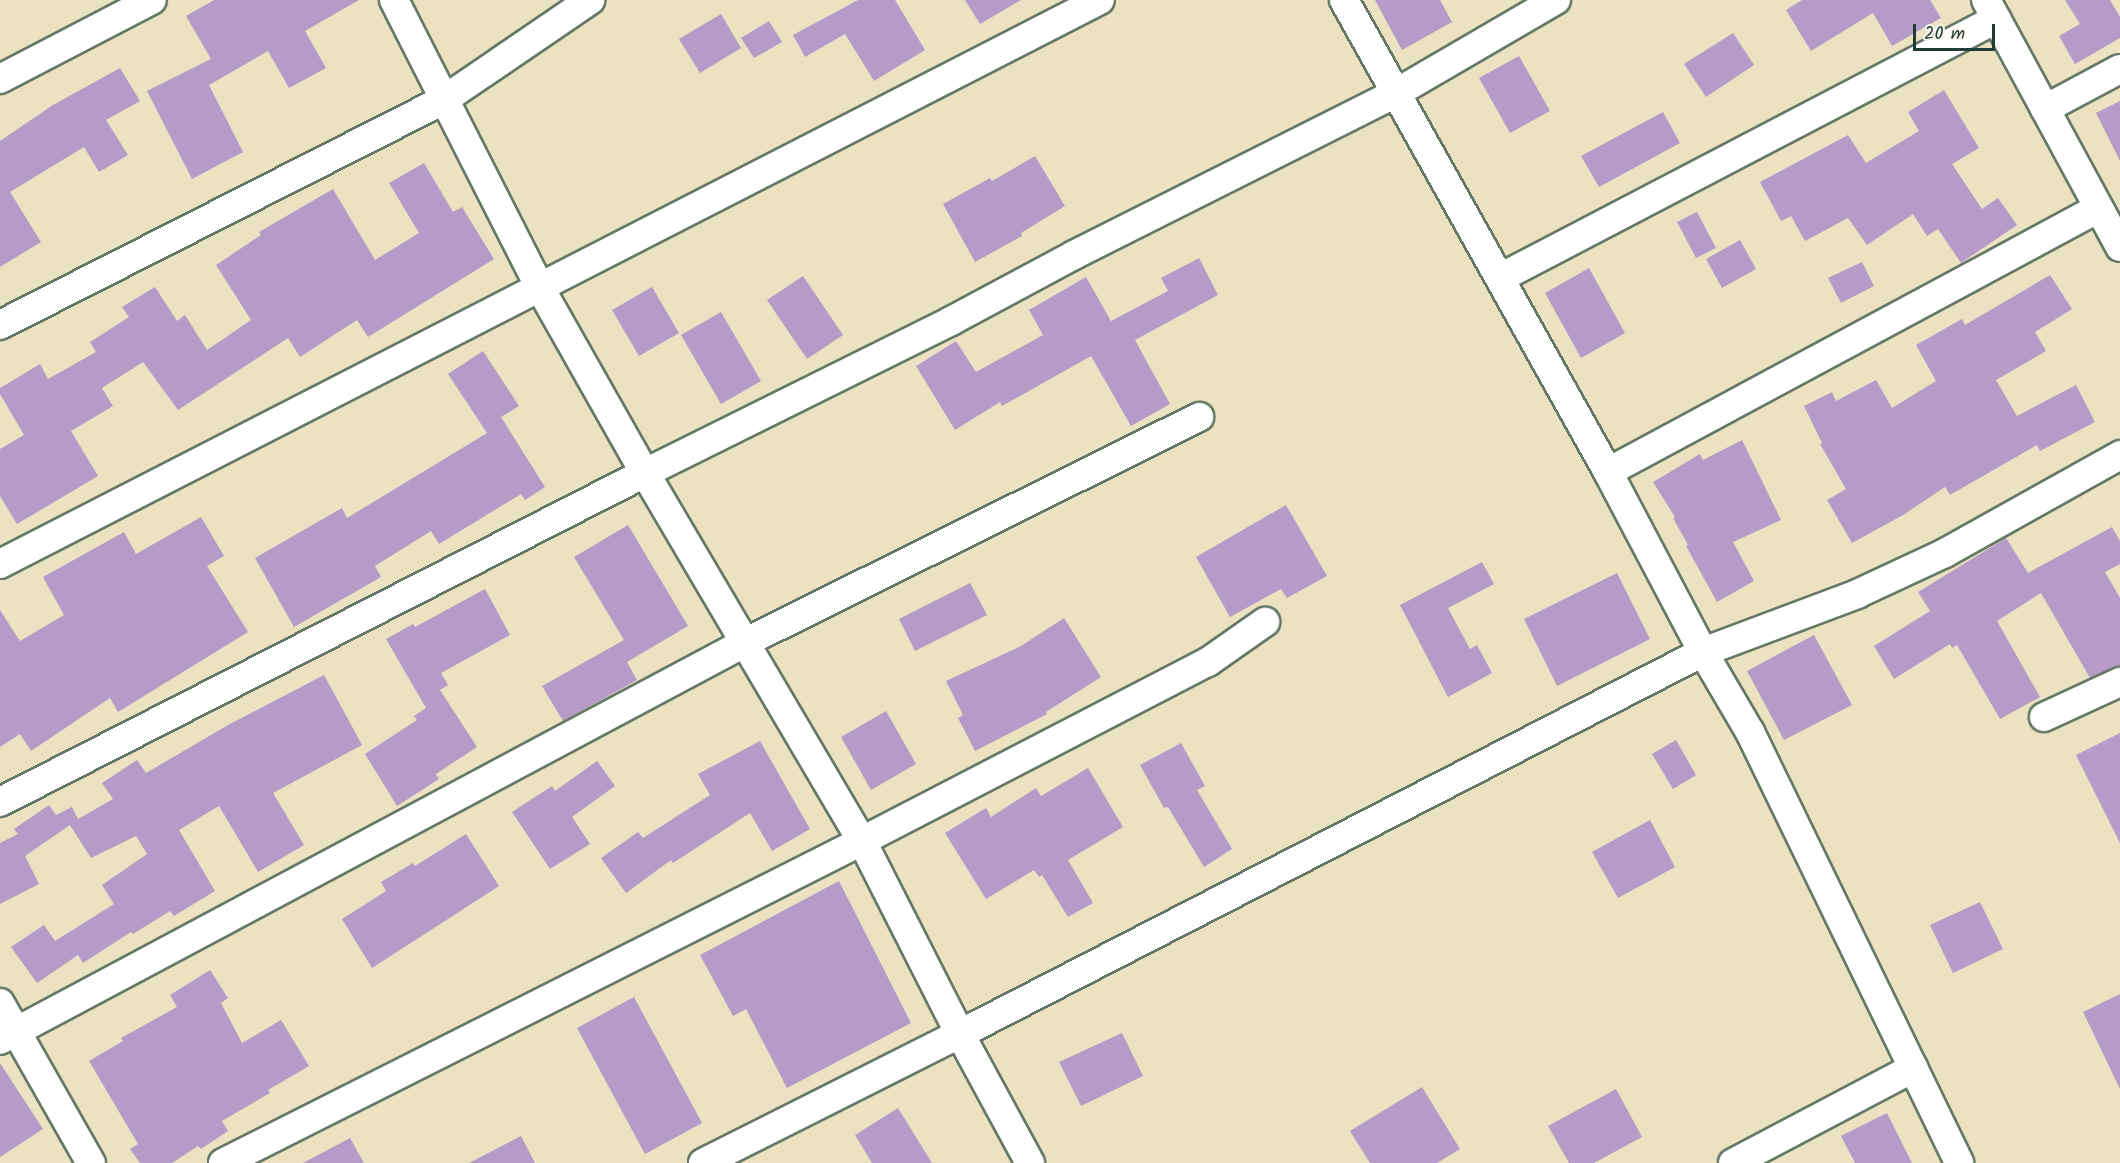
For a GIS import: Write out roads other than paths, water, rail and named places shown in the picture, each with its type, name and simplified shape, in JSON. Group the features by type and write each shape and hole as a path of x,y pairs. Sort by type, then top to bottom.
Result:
{"street":[{"path":"0,79 152,0"},
{"path":"394,0 539,286 645,473 862,841 960,1034 1030,1163"},
{"path":"0,325 445,99 590,0"},
{"path":"0,564 1100,0"},
{"path":"1344,0 1608,472 1703,652 1750,732 1959,1163"},
{"path":"0,802 1396,93 1556,0"},
{"path":"1500,278 1991,9 2120,247"},
{"path":"2045,108 2120,69"},
{"path":"1608,472 2099,208"},
{"path":"8,1036 746,642 1199,417"},
{"path":"703,1163 960,1034 1703,652 1857,594 1936,557 2120,455"},
{"path":"223,1163 862,841 1208,662 1265,622"},
{"path":"2044,717 2120,682"},
{"path":"0,1003 8,1036 91,1163"},
{"path":"1733,1163 1913,1068"}]}
